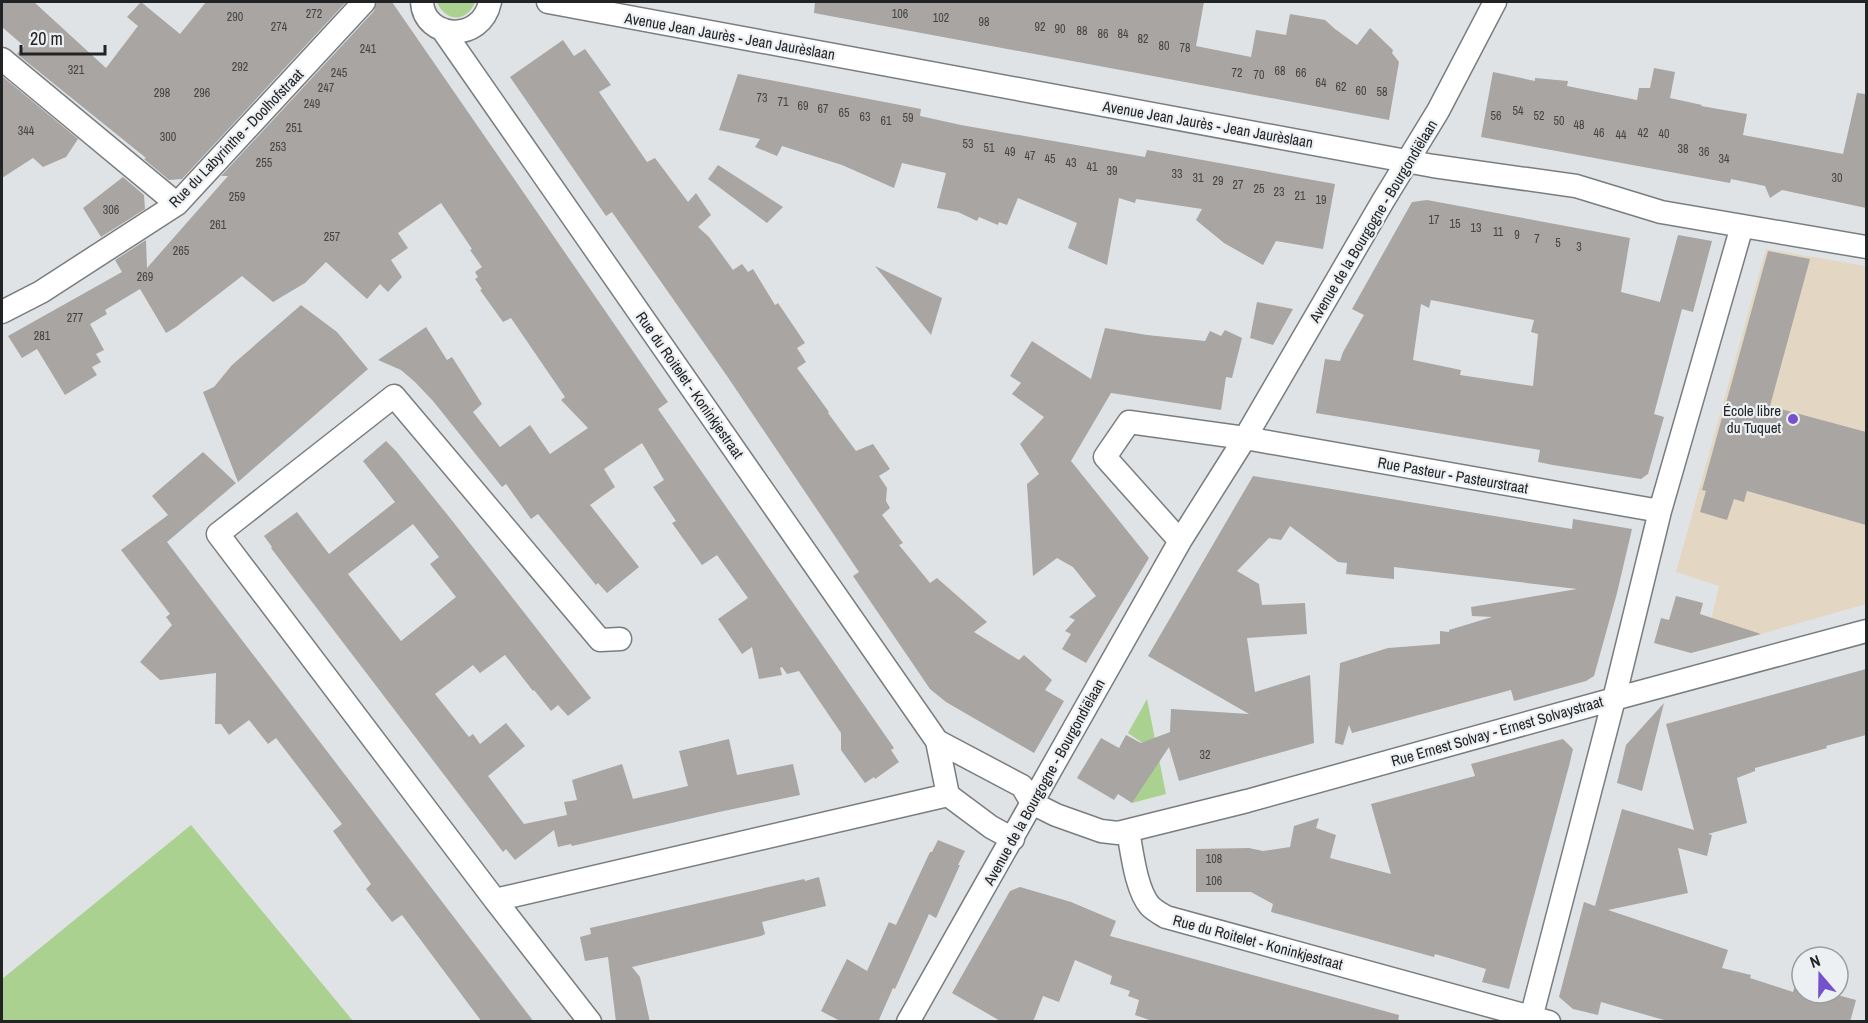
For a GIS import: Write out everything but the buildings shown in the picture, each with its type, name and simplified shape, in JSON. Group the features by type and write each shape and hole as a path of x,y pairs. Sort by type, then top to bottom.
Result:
{"street":[{"name":"Rue du Labyrinthe - Doolhofstraat","path":"2,312 41,292 177,204 364,2"},
{"name":"Rue du Roitelet - Koninkjestraat","path":"422,2 422,7 430,21 442,29 938,741 948,795"},
{"path":"442,29 462,32 472,28 486,13 489,2"},
{"name":"Avenue Jean Jaurès - Jean Jaurèslaan","path":"548,2 1407,161 1575,186 1661,212 1866,247"},
{"name":"Avenue de la Bourgogne - Bourgondiëlaan","path":"908,1022 1180,542 1245,438 1438,111 1495,2"},
{"path":"2,58 177,204"},
{"path":"1537,1020 1660,512 1742,226"},
{"path":"590,1022 219,534 394,396 600,640 620,639"},
{"path":"1180,542 1105,457 1129,422 1245,438"},
{"name":"Rue Pasteur - Pasteurstraat","path":"1245,438 1660,512"},
{"name":"Rue Ernest Solvay - Ernest Solvaystraat","path":"1128,831 1247,801 1866,631"},
{"name":"Rue du Roitelet - Koninkjestraat","path":"938,741 1022,786 1032,803 1101,831 1118,833 1128,831 1144,897 1150,906 1166,917 1537,1020"},
{"path":"495,900 948,795 991,827 1013,839"}],"shaded area":[{"name":"École libre du Tuquet","path":"1766,249 1866,266 1866,604 1704,650 1719,586 1676,572"}],"green space":[{"path":"437,2 475,2 467,14 456,17 445,13"},
{"path":"1147,699 1166,794 1132,803 1147,746 1128,733"},
{"path":"191,825 353,1021 2,1021 2,979"}],"place":[{"name":"École libre du Tuquet","path":"1793,419"}]}
